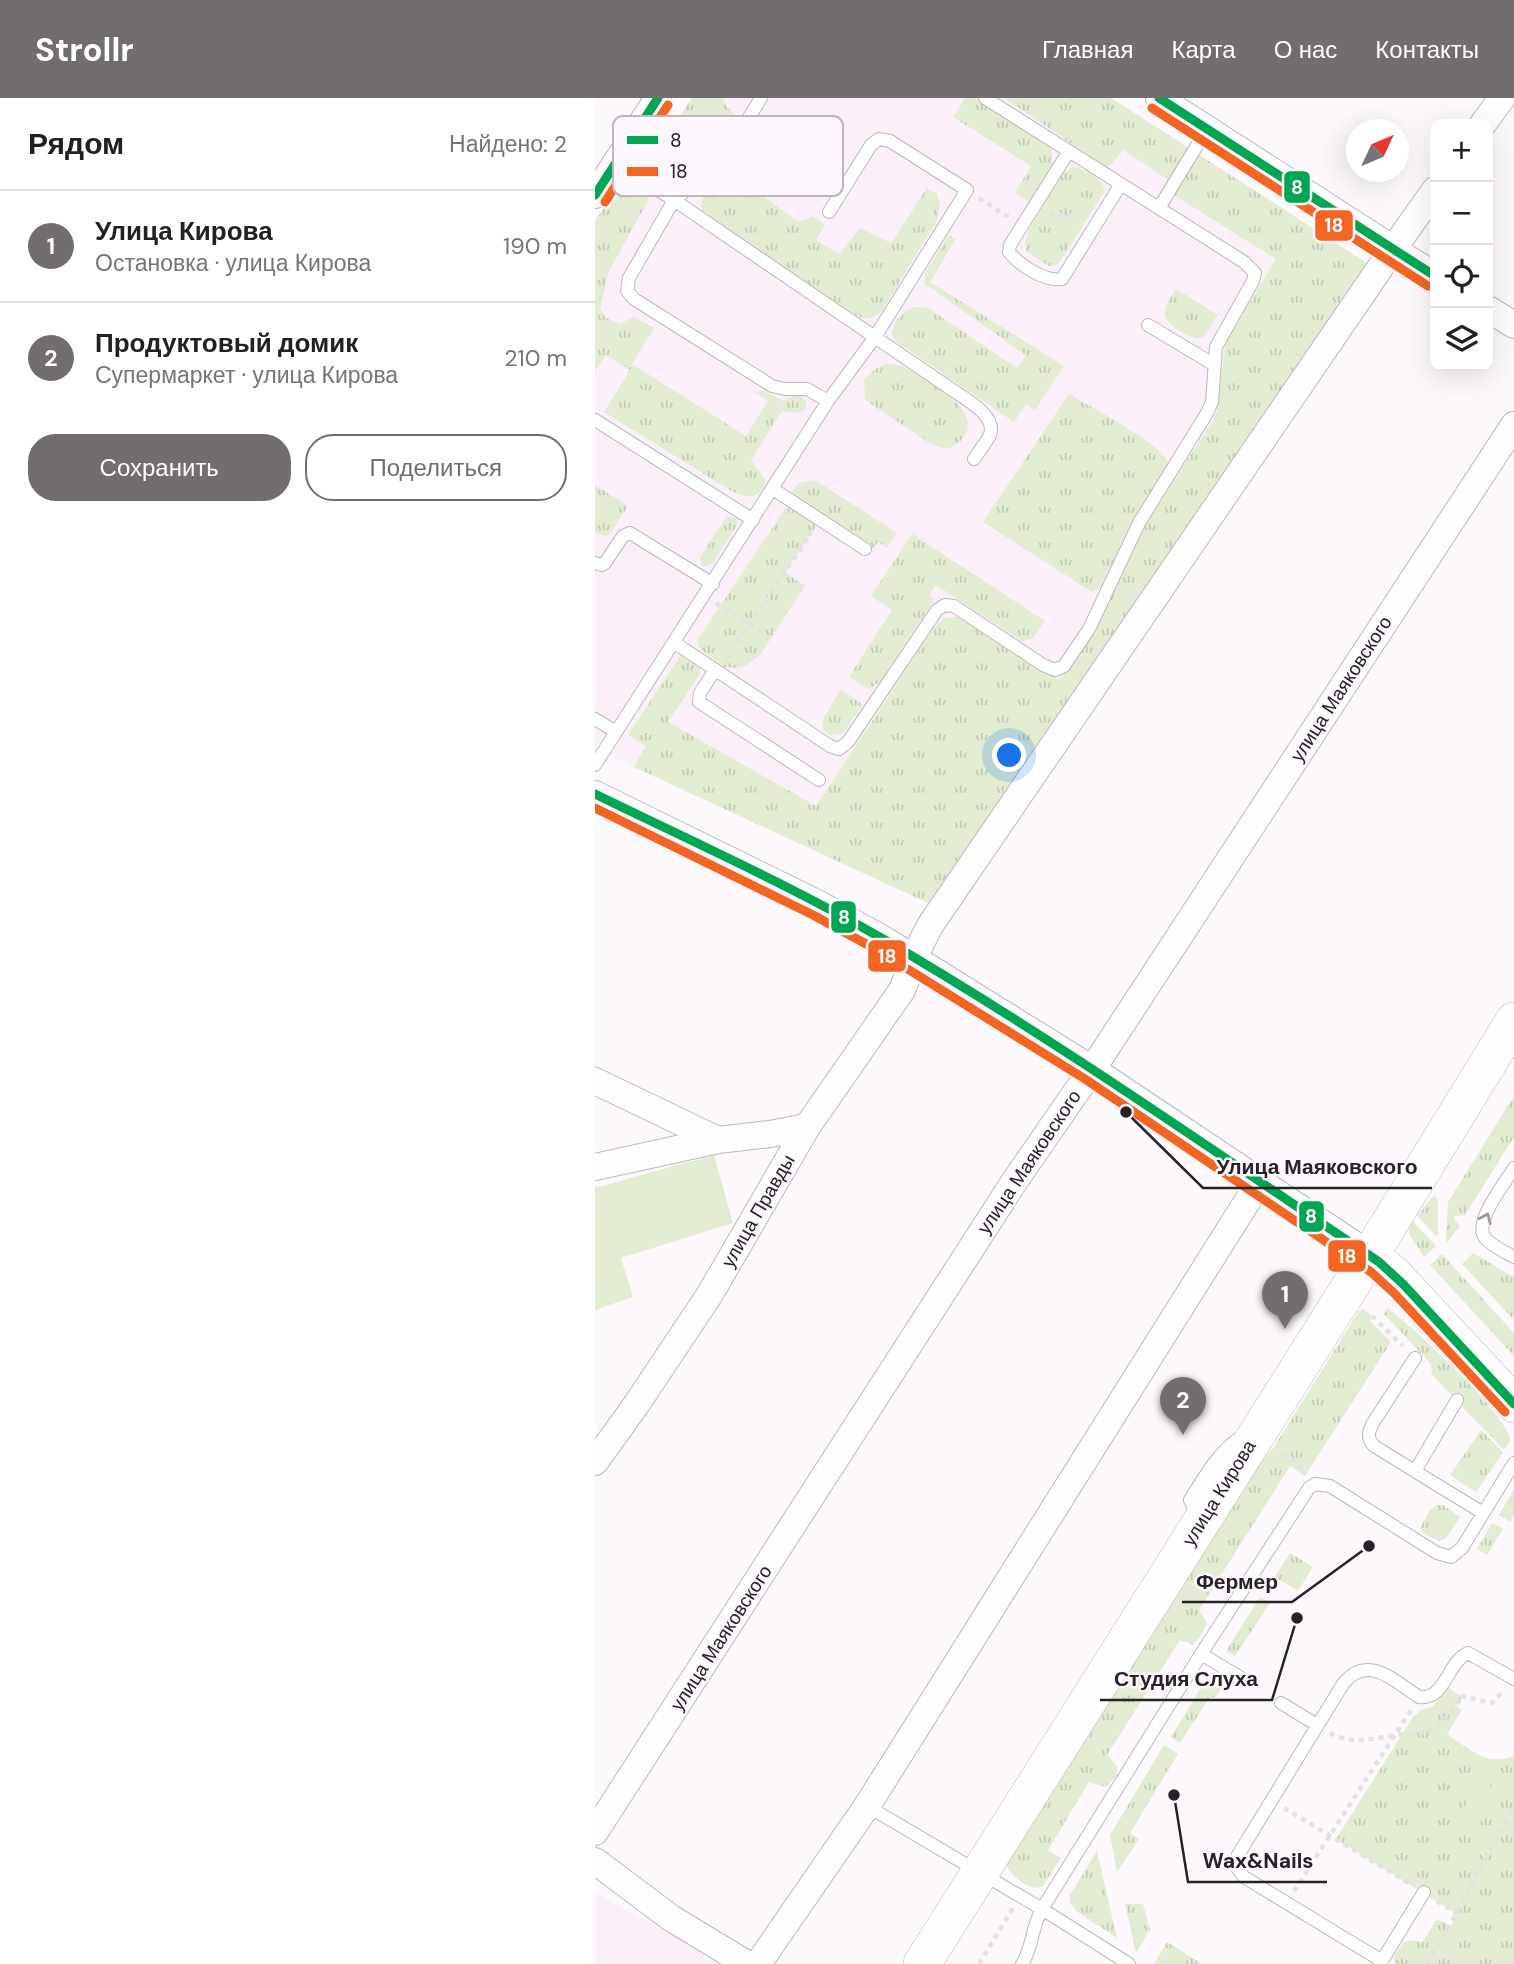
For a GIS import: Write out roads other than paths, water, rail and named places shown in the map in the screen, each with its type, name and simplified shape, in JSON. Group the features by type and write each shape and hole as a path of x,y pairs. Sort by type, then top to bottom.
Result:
{"street":[{"path":"647,116 658,98"},
{"path":"1159,98 1430,273"},
{"path":"1487,119 1502,98"},
{"path":"595,195 613,168"},
{"name":"улица Правды","path":"595,1462 715,1286 807,1127 902,990 926,933 939,913 1430,197"},
{"path":"1493,312 1514,325"},
{"name":"улица Маяковского","path":"595,1832 1014,1182 1092,1069 1514,425"},
{"path":"595,794 819,904 915,958 1092,1069 1370,1255 1403,1284 1514,1404"},
{"name":"улица Кирова","path":"922,1964 1370,1255 1514,1021"},
{"path":"595,1081 719,1140"},
{"path":"595,1167 719,1140 770,1135 807,1127"},
{"path":"758,1964 867,1806 1260,1181"},
{"path":"595,1861 671,1917 747,1964"}],"lane":[{"path":"750,116 761,98"},
{"path":"675,643 830,746 839,749 848,742 937,610 944,605 954,606 1049,668 1060,669 1089,629 1139,523 1207,413 1212,402 1213,364 1219,338 1251,285 1255,273 1244,262 985,98"},
{"path":"1159,208 1207,129"},
{"path":"595,765 828,401 875,337 967,190 890,141 879,139 871,145 843,190"},
{"path":"1069,151 1010,245 1009,252 1016,259 1047,278 1062,279 1121,184"},
{"path":"668,196 951,389 988,418 991,423 990,434 974,459"},
{"path":"679,196 674,200 627,282 629,295 772,386 807,389 828,401"},
{"path":"829,212 839,196"},
{"path":"1148,324 1213,364"},
{"path":"595,420 753,520"},
{"path":"773,489 865,549"},
{"path":"595,563 605,563 623,536 630,533 713,584"},
{"path":"716,670 700,693 699,702 818,780"},
{"path":"595,719 616,732"},
{"path":"1514,1168 1483,1219 1481,1230 1487,1240 1514,1257"},
{"path":"1415,1358 1373,1423 1369,1435 1374,1446 1483,1513"},
{"path":"1415,1471 1457,1400"},
{"path":"1022,1964 1029,1952 1033,1927 1042,1909 1303,1494 1315,1485 1330,1486 1444,1556 1451,1557 1457,1553 1514,1464"},
{"path":"1424,1892 1381,1963 1244,1877 1236,1866 1238,1855 1317,1725 1343,1684 1356,1671 1363,1668 1381,1674 1424,1698 1435,1693 1461,1657 1468,1653 1513,1678"},
{"path":"1201,1654 1246,1681"},
{"path":"1281,1703 1317,1725"},
{"path":"867,1806 979,1870 1129,1964"}],"place":[{"name":"Улица Маяковского","path":"1126,1112"},
{"name":"Улица Кирова","path":"1285,1329"},
{"name":"Продуктовый домик","path":"1183,1435"},
{"name":"Фермер","path":"1369,1546"},
{"name":"Студия Слуха","path":"1297,1618"},
{"name":"Wax&Nails","path":"1174,1795"}]}
